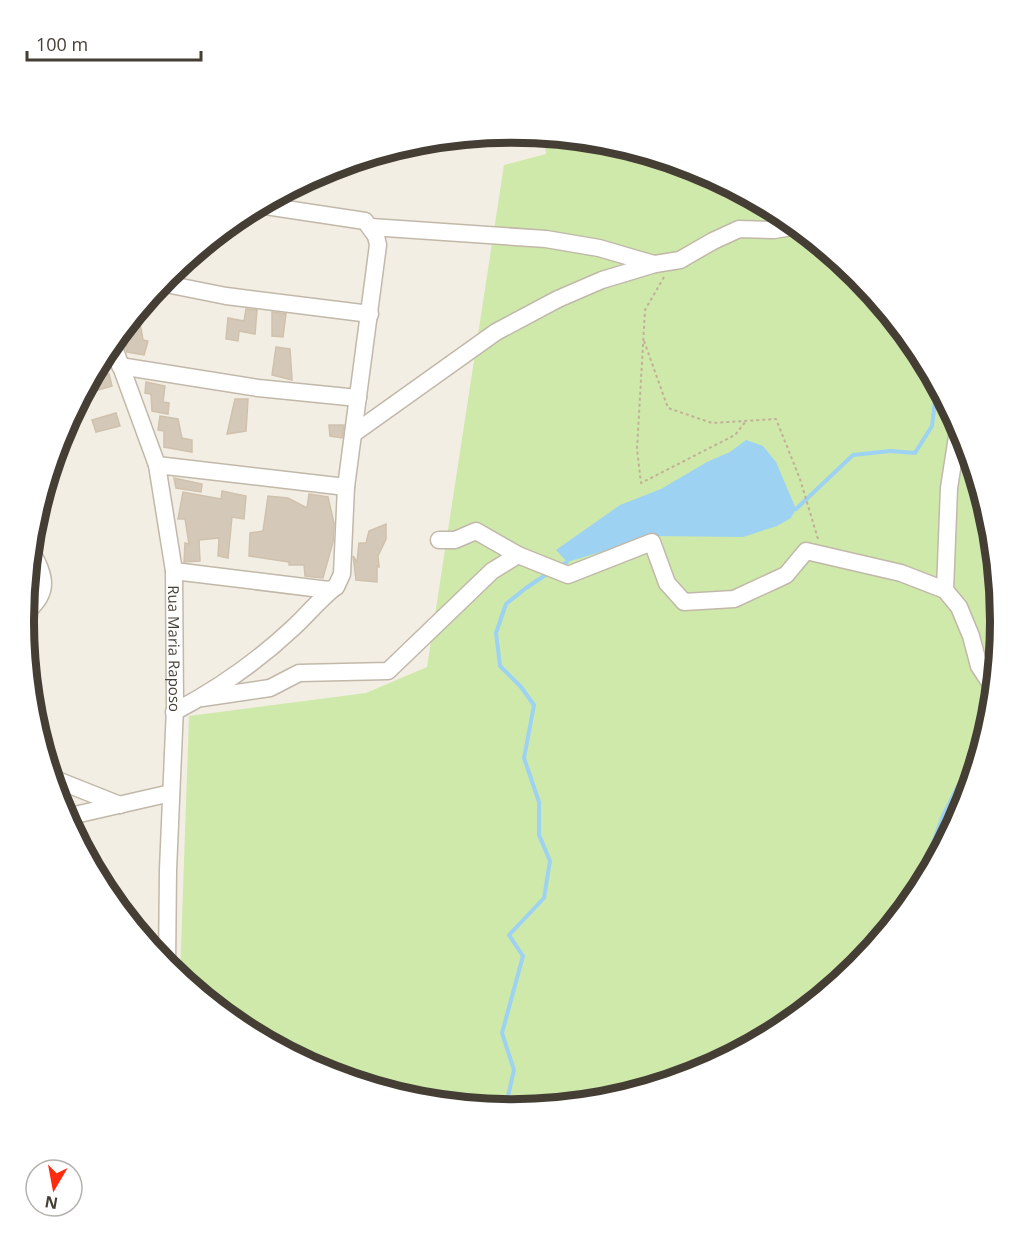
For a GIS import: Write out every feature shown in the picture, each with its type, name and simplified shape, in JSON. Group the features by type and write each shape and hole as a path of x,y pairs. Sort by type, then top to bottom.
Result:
{"street":[{"path":"174,712 202,698 270,647 336,587 342,574 346,487 378,245 376,236 365,221 274,207"},
{"path":"371,227 546,239 599,248 655,264"},
{"path":"353,434 496,332 558,299 602,280 655,264 678,261 739,229 784,228"},
{"path":"173,285 237,297 370,314"},
{"name":"Rua Maria Raposo","path":"116,354 157,465 174,571 174,712 167,951"},
{"path":"120,366 258,388 358,398"},
{"path":"945,590 949,488 955,442"},
{"path":"157,465 346,487"},
{"path":"439,540 455,540 476,531 518,555 568,575 652,542 668,583 684,602 734,599 786,575 806,551 901,573 945,590 959,607 971,636 979,666 987,678"},
{"path":"202,698 270,688 299,673 388,671 492,571 518,555"},
{"path":"35,603 44,588 44,579 38,566"},
{"path":"174,571 319,590 336,587"},
{"path":"62,781 120,805"},
{"path":"76,815 171,793"}],"path":[{"path":"678,261 661,280 645,310 637,449 641,483 735,435 746,421"},
{"path":"644,338 668,408 712,423 776,419 800,479 823,555"}],"green space":[{"path":"544,144 606,152 666,168 724,192 752,207 803,242 828,262 872,306 910,355 926,382 954,438 965,467 974,497 986,559 990,621 989,652 981,714 974,745 954,804 941,832 910,887 892,912 872,936 828,980 752,1035 724,1050 666,1074 606,1090 575,1095 544,1098 481,1098 419,1090 359,1074 330,1063 273,1035 247,1018 197,980 180,964 189,716 366,693 427,667 504,165 546,154"}],"water":[{"path":"746,440 763,446 776,462 796,509 791,518 777,526 743,537 655,536 567,562 556,550 620,505 661,489 707,462 730,452"}],"building":[{"path":"246,309 257,310 255,334 239,331 238,341 226,339 228,318 244,321"},
{"path":"272,312 286,314 283,337 272,336"},
{"path":"140,323 143,340 148,341 144,355 127,352 127,339"},
{"path":"276,347 290,349 292,380 272,375"},
{"path":"109,374 112,386 94,391 99,382 103,376"},
{"path":"146,382 165,386 163,402 169,403 168,414 152,411 151,394 145,393"},
{"path":"235,399 248,399 246,431 227,434"},
{"path":"116,413 120,426 96,432 92,420"},
{"path":"160,416 178,419 182,438 192,440 192,452 164,447 164,431 158,430"},
{"path":"329,425 344,425 342,438 330,436"},
{"path":"174,478 202,484 201,492 176,488"},
{"path":"222,491 246,496 244,519 232,517 228,558 218,556 219,538 199,540 200,561 184,562 185,543 189,544 185,519 178,519 183,492 221,499"},
{"path":"309,494 328,497 334,523 333,542 323,578 305,576 304,565 289,565 289,562 249,556 250,533 263,531 268,496 288,498 307,508"},
{"path":"386,524 386,539 378,556 377,582 356,580 353,556 357,562 359,543 366,543 369,531"}],"waterway":[{"path":"796,509 853,455 890,451 915,453 932,426 935,399"},
{"path":"559,567 567,562"},
{"path":"507,1099 514,1070 502,1033 523,956 509,935 544,898 550,861 539,835 539,802 524,758 534,705 521,687 500,666 496,633 506,604 550,572"},
{"path":"929,854 943,816 958,786 961,785"}]}
